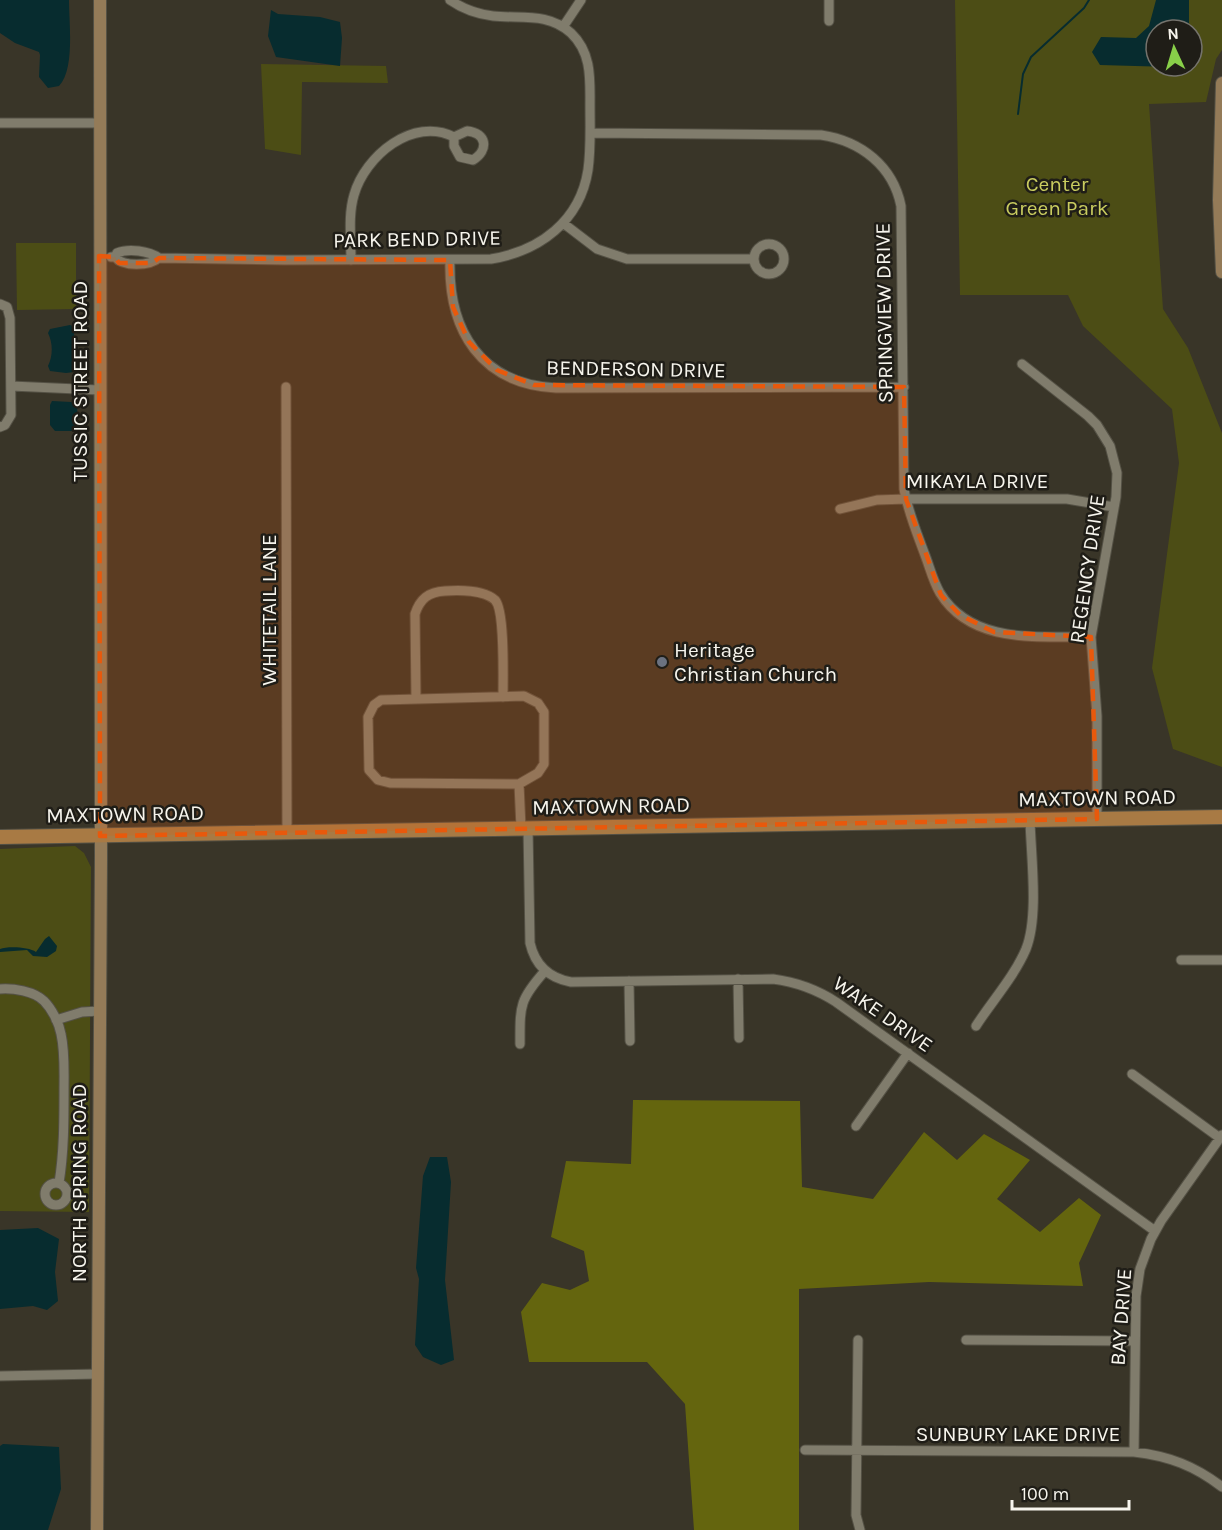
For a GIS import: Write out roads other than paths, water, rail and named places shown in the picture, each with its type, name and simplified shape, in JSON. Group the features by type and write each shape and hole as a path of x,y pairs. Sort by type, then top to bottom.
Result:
{"main road":[{"name":"TUSSIC STREET ROAD","path":"99,0 100,836"},
{"path":"1222,83 1219,200 1222,272"},
{"name":"MAXTOWN ROAD","path":"0,837 1222,817"},
{"name":"NORTH SPRING ROAD","path":"97,1530 100,836"}],"street":[{"path":"450,0 478,13 493,16 544,18 563,27 581,0"},
{"path":"829,0 829,21"},
{"name":"PARK BEND DRIVE","path":"99,256 115,257 122,251 148,252 159,258 450,260 491,259 523,252 551,235 563,224 578,201 588,171 590,73 588,62 579,43 563,27"},
{"path":"0,123 99,123"},
{"path":"351,260 353,198 367,167 390,146 413,134 440,132 454,137"},
{"name":"SPRINGVIEW DRIVE","path":"590,133 821,135 846,140 874,158 892,180 901,206 906,499 935,582 950,606 982,629 1006,635 1091,638"},
{"path":"563,224 597,249 627,259 753,259"},
{"name":"BENDERSON DRIVE","path":"450,260 449,280 453,307 465,336 488,363 520,382 556,388 904,387"},
{"path":"0,304 7,307 10,318 11,415 5,425 0,427"},
{"name":"REGENCY DRIVE","path":"1022,364 1088,416 1104,435 1117,473 1114,507 1091,638 1096,716 1097,819"},
{"path":"10,386 99,390"},
{"name":"WHITETAIL LANE","path":"286,387 287,832"},
{"name":"MIKAYLA DRIVE","path":"840,509 877,500 906,499 1067,499 1114,507"},
{"path":"416,699 415,614 419,602 430,593 446,591 484,594 496,601 501,615 503,697"},
{"path":"524,696 538,703 544,712 544,764 538,773 519,784 390,783 378,780 369,770 368,717 374,705 381,700 503,697 524,696"},
{"path":"519,784 525,828 530,943 535,958 545,971 524,998 520,1016 520,1044"},
{"path":"976,1026 1020,961 1029,940 1032,917 1030,820"},
{"path":"1181,960 1222,960"},
{"name":"WAKE DRIVE","path":"545,971 553,977 572,982 773,979 789,981 814,989 908,1053 1155,1232"},
{"path":"738,979 739,1038"},
{"path":"629,981 630,1041"},
{"path":"0,989 10,988 42,999 61,1032 64,1062 63,1152 59,1183"},
{"path":"56,1020 82,1012 100,1011"},
{"path":"856,1126 908,1053"},
{"path":"1132,1074 1221,1137"},
{"name":"BAY DRIVE","path":"1134,1452 1136,1296 1140,1269 1155,1232 1221,1137"},
{"path":"858,1340 856,1515 860,1530"},
{"path":"966,1340 1135,1341"},
{"path":"0,1376 98,1374"},
{"name":"SUNBURY LAKE DRIVE","path":"805,1450 1134,1452 1179,1461 1206,1475 1222,1487"}],"water":[{"path":"0,0 69,0 69,57 64,78 59,86 48,88 39,77 39,52 15,43 0,33"},
{"path":"1156,0 1189,0 1189,18 1151,18"},
{"path":"271,10 278,14 320,17 340,22 342,38 340,66 276,57 268,36"},
{"path":"1144,31 1144,66 1100,65 1092,52 1101,37 1136,38"},
{"path":"70,325 74,327 74,372 50,371 48,366 52,350 48,333 50,329"},
{"path":"52,401 71,402 77,405 78,426 75,431 55,431 50,425"},
{"path":"49,936 57,946 56,951 47,957 33,956 27,950 0,952 0,949 13,947 29,949 36,952"},
{"path":"430,1157 447,1157 451,1182 445,1280 454,1360 441,1365 423,1357 415,1345 419,1279 416,1268 423,1176"},
{"path":"38,1228 59,1239 55,1272 58,1301 47,1310 33,1306 0,1309 0,1230"},
{"path":"3,1444 59,1447 61,1489 48,1530 0,1530 0,1446"}],"waterway":[{"path":"1018,114 1023,74 1031,57 1084,8 1089,0"}],"place":[{"name":"Heritage Christian Church","path":"662,662"}],"park label":[{"name":"Center Green Park","path":"1057,196"}]}
